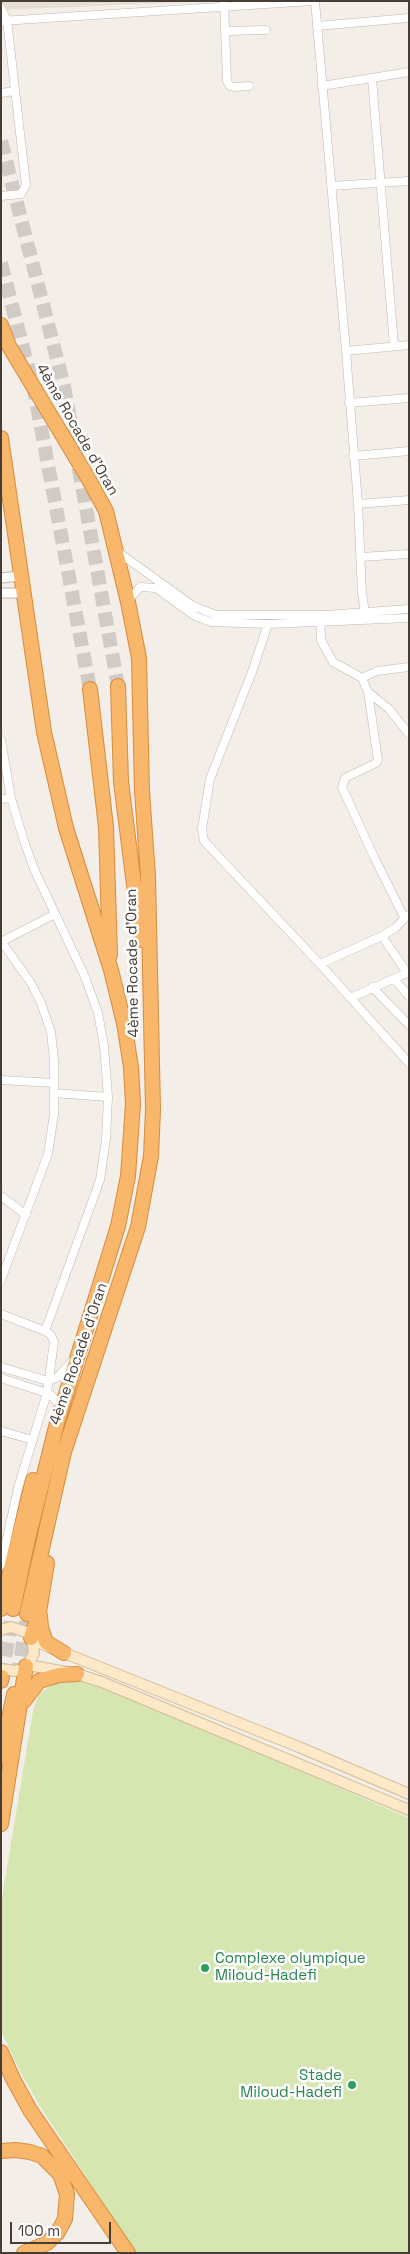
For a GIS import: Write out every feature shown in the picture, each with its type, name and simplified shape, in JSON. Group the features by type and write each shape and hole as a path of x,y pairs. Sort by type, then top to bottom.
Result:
{"highway":[{"name":"4ème Rocade d'Oran","path":"1,325 9,346 101,503 116,549 139,658 142,791 148,876 152,1128 151,1156 144,1206 64,1452 33,1613 31,1639"},
{"name":"4ème Rocade d'Oran","path":"1,438 44,732 69,836 111,970 124,1023 131,1067 133,1129 128,1176 118,1226 57,1423 28,1539 4,1606"},
{"path":"118,686 122,782 135,902 149,990"},
{"path":"90,689 106,827 111,970"},
{"path":"4,1606 46,1431 72,1361 82,1341"},
{"path":"33,1613 46,1642 64,1653"},
{"path":"1,1824 21,1706 24,1670"},
{"path":"1,1757 24,1670"},
{"path":"21,1706 29,1691 39,1680 59,1675 77,1674"},
{"path":"1,2052 12,2078 30,2110 128,2253"},
{"path":"1,2151 16,2150 42,2156 60,2174 68,2194 65,2219 58,2232 48,2243 24,2253"}],"main road":[{"path":"1,1630 11,1627 19,1628 31,1639 299,1747 409,1794"},
{"path":"24,1670 34,1653 31,1639"},
{"path":"1,1669 77,1674 145,1699 409,1810"}],"street":[{"path":"4,20 224,4 314,1 346,351 358,504 362,593 366,616"},
{"path":"224,4 228,84 235,87 249,86"},
{"path":"1,8 26,187 21,194 1,196"},
{"path":"317,26 409,18"},
{"path":"226,31 266,30"},
{"path":"322,86 409,72"},
{"path":"372,78 394,346"},
{"path":"1,93 14,91"},
{"path":"331,186 409,181"},
{"path":"346,351 409,345"},
{"path":"349,403 409,398"},
{"path":"353,456 409,451"},
{"path":"358,504 409,500"},
{"path":"116,549 136,566 151,573 192,610 216,615 320,619"},
{"path":"360,557 409,554"},
{"path":"1,578 21,576"},
{"path":"128,602 140,587 151,587 156,588 211,622 268,624 366,616 409,609"},
{"path":"1,593 23,593"},
{"path":"366,616 409,618"},
{"path":"320,619 321,640 333,662 362,678 368,692 378,760 376,763 345,778 342,788 374,857 407,916 395,928 382,936 320,964"},
{"path":"268,624 252,672 210,779 204,807 202,836 207,846 320,964 409,1063"},
{"path":"362,678 377,671 409,667"},
{"path":"368,692 389,709 409,734"},
{"path":"1,742 12,798 34,869 82,969 98,1013 104,1046 108,1097 106,1139 100,1180 45,1330"},
{"path":"1,799 12,798"},
{"path":"1,1280 5,1262 26,1215 48,1154 52,1127 54,1060 51,1032 41,1003 31,983 1,941 55,914"},
{"path":"350,998 408,973 382,936"},
{"path":"394,979 409,996"},
{"path":"372,987 409,1025"},
{"path":"1,1080 54,1083"},
{"path":"54,1093 108,1097"},
{"path":"1,1196 26,1215"},
{"path":"1,1314 45,1330 51,1335 54,1342 47,1393 18,1488 1,1565"},
{"path":"1,1367 48,1381 58,1377 72,1361"},
{"path":"1,1378 47,1393 58,1403"},
{"path":"1,1431 33,1440"}],"shaded area":[{"path":"1,1 217,1 1,10"}],"green space":[{"name":"Complexe olympique Miloud-Hadefi","path":"62,1678 77,1679 135,1699 409,1818 409,2253 136,2253 40,2106 20,2071 1,2031 1,1904 33,1711 39,1694"}],"tunnel":[{"path":"1,141 64,386 118,686"},
{"path":"1,263 34,390 90,689"},
{"path":"2,1677 13,1609"},
{"path":"18,1677 27,1614"}],"place":[{"name":"Complexe olympique Miloud-Hadefi","path":"205,1968"},
{"name":"Stade Miloud-Hadefi","path":"352,2085"}]}
